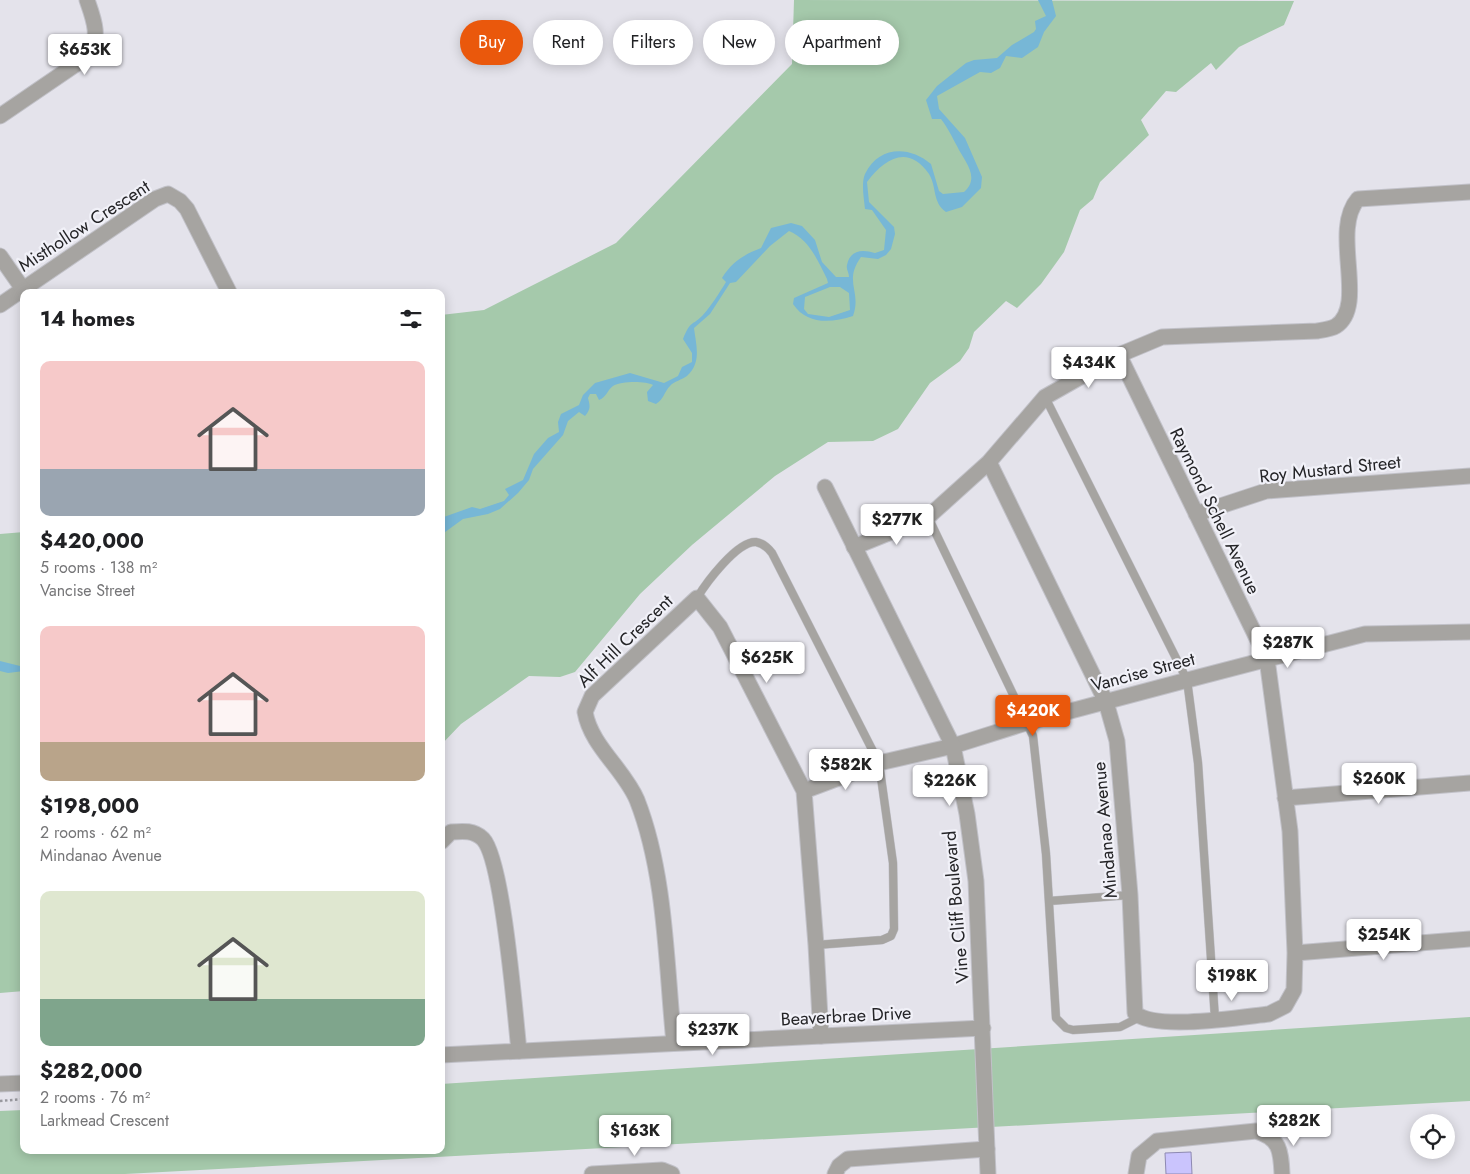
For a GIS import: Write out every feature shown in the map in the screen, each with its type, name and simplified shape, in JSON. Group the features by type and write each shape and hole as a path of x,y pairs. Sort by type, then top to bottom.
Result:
{"street":[{"path":"0,116 88,56 92,50 96,25 87,0"},
{"path":"854,547 928,517 989,462 1045,398 1119,355 1162,337 1317,331 1335,327 1344,318 1349,303 1346,227 1351,208 1358,198 1470,192"},
{"name":"Misthollow Crescent","path":"25,289 154,199 168,194 180,201 187,210 227,289"},
{"path":"0,256 23,289"},
{"path":"0,305 20,292"},
{"name":"Raymond Schell Avenue","path":"1119,355 1266,660 1290,831 1295,953"},
{"name":"Mindanao Avenue","path":"989,462 1106,702 1117,741 1130,896 1134,1007 1140,1017"},
{"name":"Roy Mustard Street","path":"1196,514 1266,491 1470,476"},
{"name":"Vine Cliff Boulevard","path":"825,487 953,746 976,881 988,1174"},
{"name":"Alf Hill Crescent","path":"674,1043 657,874 648,833 636,798 593,733 585,712 592,696 697,598 720,626 804,791 821,1036"},
{"name":"Vancise Street","path":"804,791 879,763 953,746 1029,722 1365,634 1470,632"},
{"path":"1285,798 1470,783"},
{"path":"445,838 451,832 469,831 484,840 499,880 519,1051"},
{"path":"1140,1017 1153,1021 1215,1019 1269,1014 1285,1006 1294,990 1295,953 1470,939"},
{"name":"Beaverbrae Drive","path":"445,1054 983,1028"},
{"path":"0,1084 20,1083"},
{"path":"1136,1174 1139,1156 1157,1142 1256,1132 1269,1135 1274,1142 1281,1154 1282,1174"},
{"path":"835,1174 839,1166 848,1159 987,1149"},
{"path":"592,1174 662,1170 672,1174"}],"lane":[{"path":"1045,398 1187,680 1198,763 1215,1019"},
{"path":"928,517 1029,722 1037,751 1049,901 1054,1012 1060,1023 1073,1030 1106,1030 1120,1027 1140,1017"},
{"path":"697,598 707,581 724,563 748,543 758,542 766,546 772,553 879,763 893,863 894,929 891,936 882,940 816,945"},
{"path":"1049,901 1130,896"}],"path":[{"path":"0,1101 20,1099"}],"green space":[{"path":"794,0 1294,1 1284,25 1239,47 1216,70 1211,63 1176,92 1166,91 1141,120 1149,135 1100,182 1093,199 1080,210 1064,252 1041,284 1017,308 1006,301 974,332 969,348 960,361 930,383 898,429 873,441 828,442 775,476 692,545 640,594 575,672 560,677 529,676 461,724 445,741 445,315 484,310 616,243 791,65 899,65 899,20 793,20"},
{"path":"20,532 20,991 0,993 0,534"},
{"path":"1470,1017 1470,1101 125,1174 0,1174 0,1111 20,1110 20,1154 445,1154 445,1084"}],"water":[{"path":"1038,0 1052,0 1056,16 1044,32 1038,47 1022,58 1006,56 1000,68 991,73 980,72 937,96 939,109 965,138 982,177 981,188 962,207 946,212 939,204 929,174 913,159 905,157 889,161 881,166 867,182 869,202 894,227 895,234 891,249 886,255 878,259 861,257 856,266 853,273 856,300 853,316 828,321 812,319 805,316 793,304 794,298 828,283 816,258 807,245 802,239 789,231 770,246 736,282 730,283 710,314 694,328 697,347 695,365 687,376 670,386 659,402 656,404 648,401 647,392 653,385 645,383 627,382 617,384 599,400 596,394 590,394 588,398 590,407 587,414 585,416 579,412 568,421 563,435 533,469 529,480 518,493 500,509 488,514 463,519 445,532 445,517 472,507 480,509 504,501 509,495 505,489 523,480 534,454 548,438 559,432 558,422 561,414 579,405 583,395 595,383 630,373 664,383 678,376 682,367 692,362 692,353 683,339 688,328 703,315 715,299 726,282 722,278 734,263 743,256 761,248 771,228 791,223 802,226 815,240 822,262 836,277 849,277 847,265 851,256 861,251 875,253 884,250 886,230 872,210 865,209 863,191 865,174 878,158 886,153 895,151 914,154 931,164 939,191 943,194 964,192 971,181 970,169 941,119 932,119 926,100 937,86 966,63 974,60 997,58 1012,45 1034,32 1036,29 1035,21 1046,16","holes":["830,287 840,287 849,293 850,310 829,317 808,314 804,309 805,297"]},
{"path":"0,661 20,666 20,672 8,673 0,671"}],"building":[{"path":"1191,1152 1192,1174 1166,1174 1165,1153"}]}
